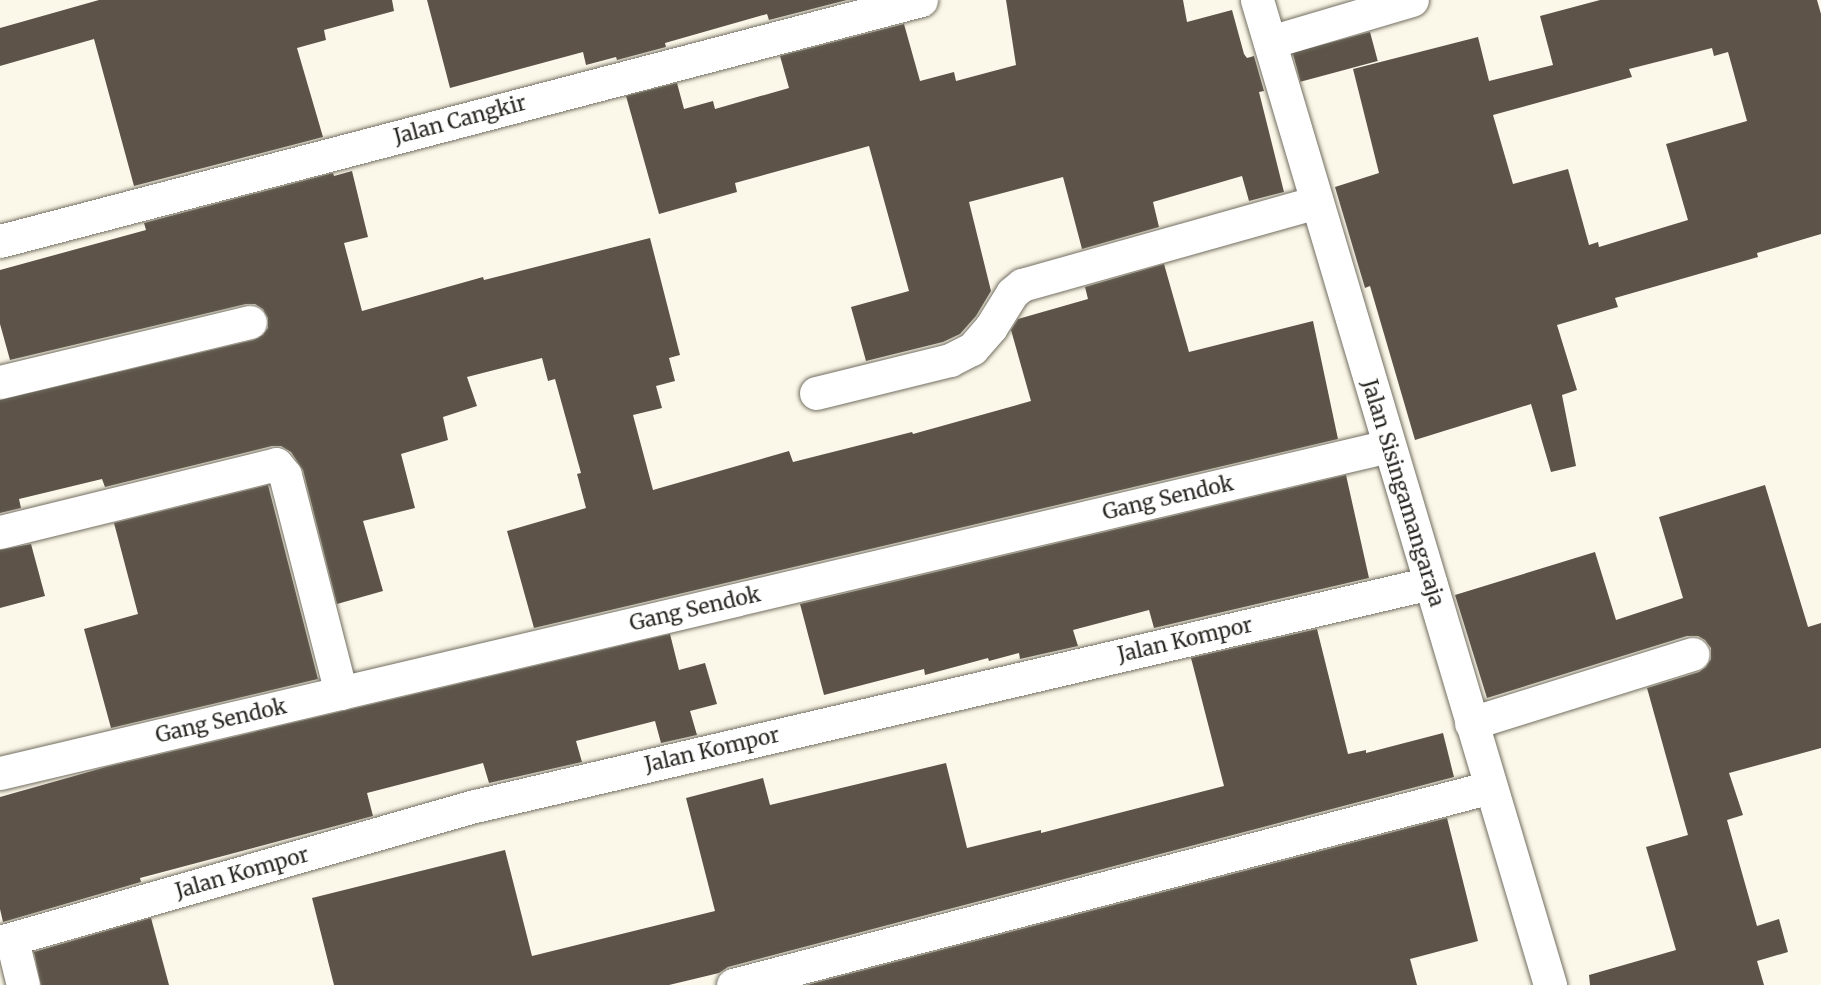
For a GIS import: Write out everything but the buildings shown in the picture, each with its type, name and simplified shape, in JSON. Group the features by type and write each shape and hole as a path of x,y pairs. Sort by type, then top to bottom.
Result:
{"street":[{"name":"Jalan Cangkir","path":"0,241 921,0"},
{"name":"Jalan Sisingamangaraja","path":"1257,0 1550,985"},
{"path":"1270,42 1412,0"},
{"path":"816,393 950,360 972,349 991,327 1012,292 1022,285 1317,202"},
{"path":"0,382 250,322"},
{"name":"Gang Sendok","path":"0,773 1389,446"},
{"path":"0,531 276,464 285,475 341,693"},
{"name":"Jalan Kompor","path":"6,941 475,806 1430,583"},
{"path":"1471,723 1693,654"},
{"path":"733,985 1491,787"},
{"path":"6,941 23,985"}]}
